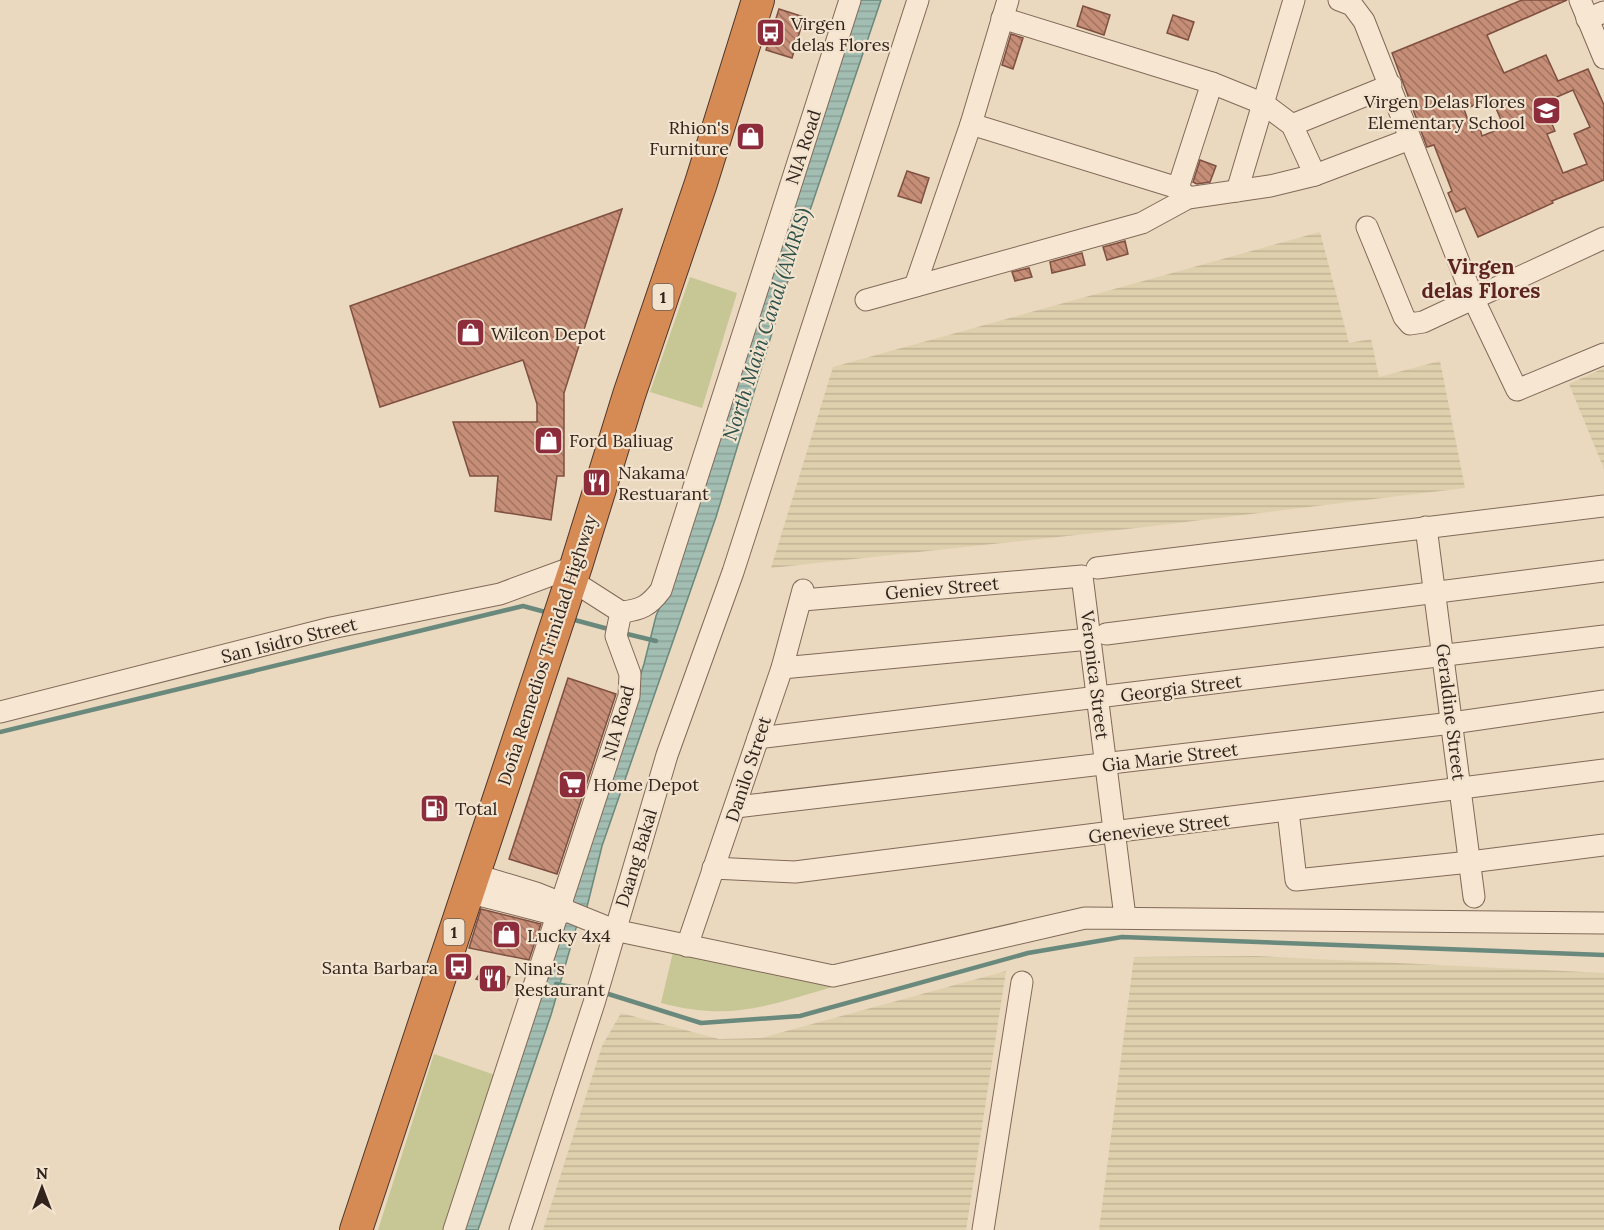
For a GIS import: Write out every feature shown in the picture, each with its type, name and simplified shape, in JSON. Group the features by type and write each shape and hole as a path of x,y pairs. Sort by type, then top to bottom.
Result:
{"highway":[{"name":"Doña Remedios Trinidad Highway","path":"356,1230 571,580 629,395 701,183 758,0"}],"street":[{"name":"NIA Road","path":"454,1230 566,911 629,696 630,674 618,625 636,611 650,605 661,590 850,0"},
{"name":"Daang Bakal","path":"520,1230 594,1003 667,755 733,572 918,0"},
{"path":"1237,191 1294,0"},
{"path":"1339,0 1353,5 1364,21 1473,298 1516,390 1604,354"},
{"path":"915,286 971,124 1005,9 1212,83 1264,104 1292,125 1315,175"},
{"path":"1590,10 1604,58"},
{"path":"866,300 1142,223 1183,193 1212,83"},
{"path":"1292,125 1391,85"},
{"path":"971,124 1183,193 1237,191 1315,175 1410,139"},
{"path":"1367,227 1404,317 1410,324 1423,322 1604,238"},
{"name":"Geniev Street","path":"803,595 1090,572 1426,527 1604,506"},
{"name":"Geraldine Street","path":"1426,527 1474,897"},
{"path":"782,668 1098,636 1604,571"},
{"name":"Veronica Street","path":"1090,572 1098,636 1098,699 1125,917"},
{"path":"571,580 618,625"},
{"name":"San Isidro Street","path":"0,712 331,628 571,580"},
{"name":"Danilo Street","path":"687,946 782,668 803,595"},
{"name":"Georgia Street","path":"758,738 1098,699 1604,636"},
{"name":"Gia Marie Street","path":"736,807 1452,723 1604,701"},
{"name":"Genevieve Street","path":"713,868 795,872 1115,834 1604,770"},
{"path":"1288,811 1296,880 1470,862 1604,844"},
{"path":"470,883 566,911 614,930 833,976 1085,918 1604,923"},
{"path":"983,1230 1022,982"}],"shaded area":[{"path":"1320,232 1349,343 1371,339 1379,377 1440,361 1465,488 1086,534 771,568 833,367"},
{"path":"690,277 737,293 702,408 650,392"},
{"path":"1604,368 1604,469 1569,384"},
{"path":"673,952 836,986 750,1009 709,1011 686,1009 661,1003"},
{"path":"1257,956 1604,973 1604,1230 1099,1230 1134,957"},
{"path":"1006,971 966,1230 543,1230 602,1046 621,1013 719,1039 761,1038"},
{"path":"434,1054 498,1076 448,1230 378,1230"}],"water":[{"name":"North Main Canal (AMRIS)","path":"857,0 881,0 803,231 716,517 602,846 587,907 576,928 551,1015 478,1230 462,1230 576,881 644,664 656,616 666,592"}],"building":[{"path":"1522,0 1567,0 1487,35 1504,73 1546,55 1558,81 1588,69 1604,105 1604,180 1552,201 1553,203 1478,237 1465,208 1456,212 1448,193 1452,191 1434,145 1427,147 1392,53","holes":["1573,90 1590,127 1574,134 1587,164 1563,173 1547,134 1555,131 1543,103","1492,99 1504,127 1482,136 1480,129 1472,132 1464,109"]},
{"path":"1083,6 1110,15 1104,35 1077,26"},
{"path":"779,9 804,17 792,58 766,50"},
{"path":"1173,15 1194,22 1188,40 1167,33"},
{"path":"1011,34 1023,38 1013,69 1002,65"},
{"path":"1200,160 1216,166 1210,182 1197,184 1193,182"},
{"path":"907,171 929,178 921,203 898,196"},
{"name":"Wilcon Depot","path":"622,209 564,393 564,476 557,476 551,520 495,511 498,476 470,476 453,422 537,422 537,404 523,360 380,407 350,306"},
{"path":"1125,241 1128,254 1107,260 1103,247"},
{"path":"1082,253 1085,265 1052,273 1050,262"},
{"path":"1029,268 1032,277 1015,281 1012,272"},
{"path":"568,678 616,694 557,874 509,859"},
{"name":"Lucky 4x4","path":"481,909 541,924 529,960 469,948"},
{"name":"Nina's Restaurant","path":"483,969 510,977 506,987 476,979"}],"waterway":[{"path":"0,732 523,606 549,613"},
{"path":"571,619 612,630"},
{"path":"623,633 656,641"},
{"path":"602,992 701,1023 800,1016 1028,953 1122,937 1604,955"},
{"path":"556,984 577,988"}],"place":[{"name":"Virgen delas Flores","path":"770,33"},
{"name":"Virgen Delas Flores Elementary School","path":"1546,111"},
{"name":"Rhion's Furniture","path":"750,137"},
{"name":"Wilcon Depot","path":"470,333"},
{"name":"Ford Baliuag","path":"548,440"},
{"name":"Nakama Restuarant","path":"597,482"},
{"name":"Home Depot","path":"572,784"},
{"name":"Total","path":"434,808"},
{"name":"Lucky 4x4","path":"506,935"},
{"name":"Santa Barbara","path":"459,967"},
{"name":"Nina's Restaurant","path":"493,978"}],"district":[{"name":"Virgen delas Flores","path":"1481,278"}]}
